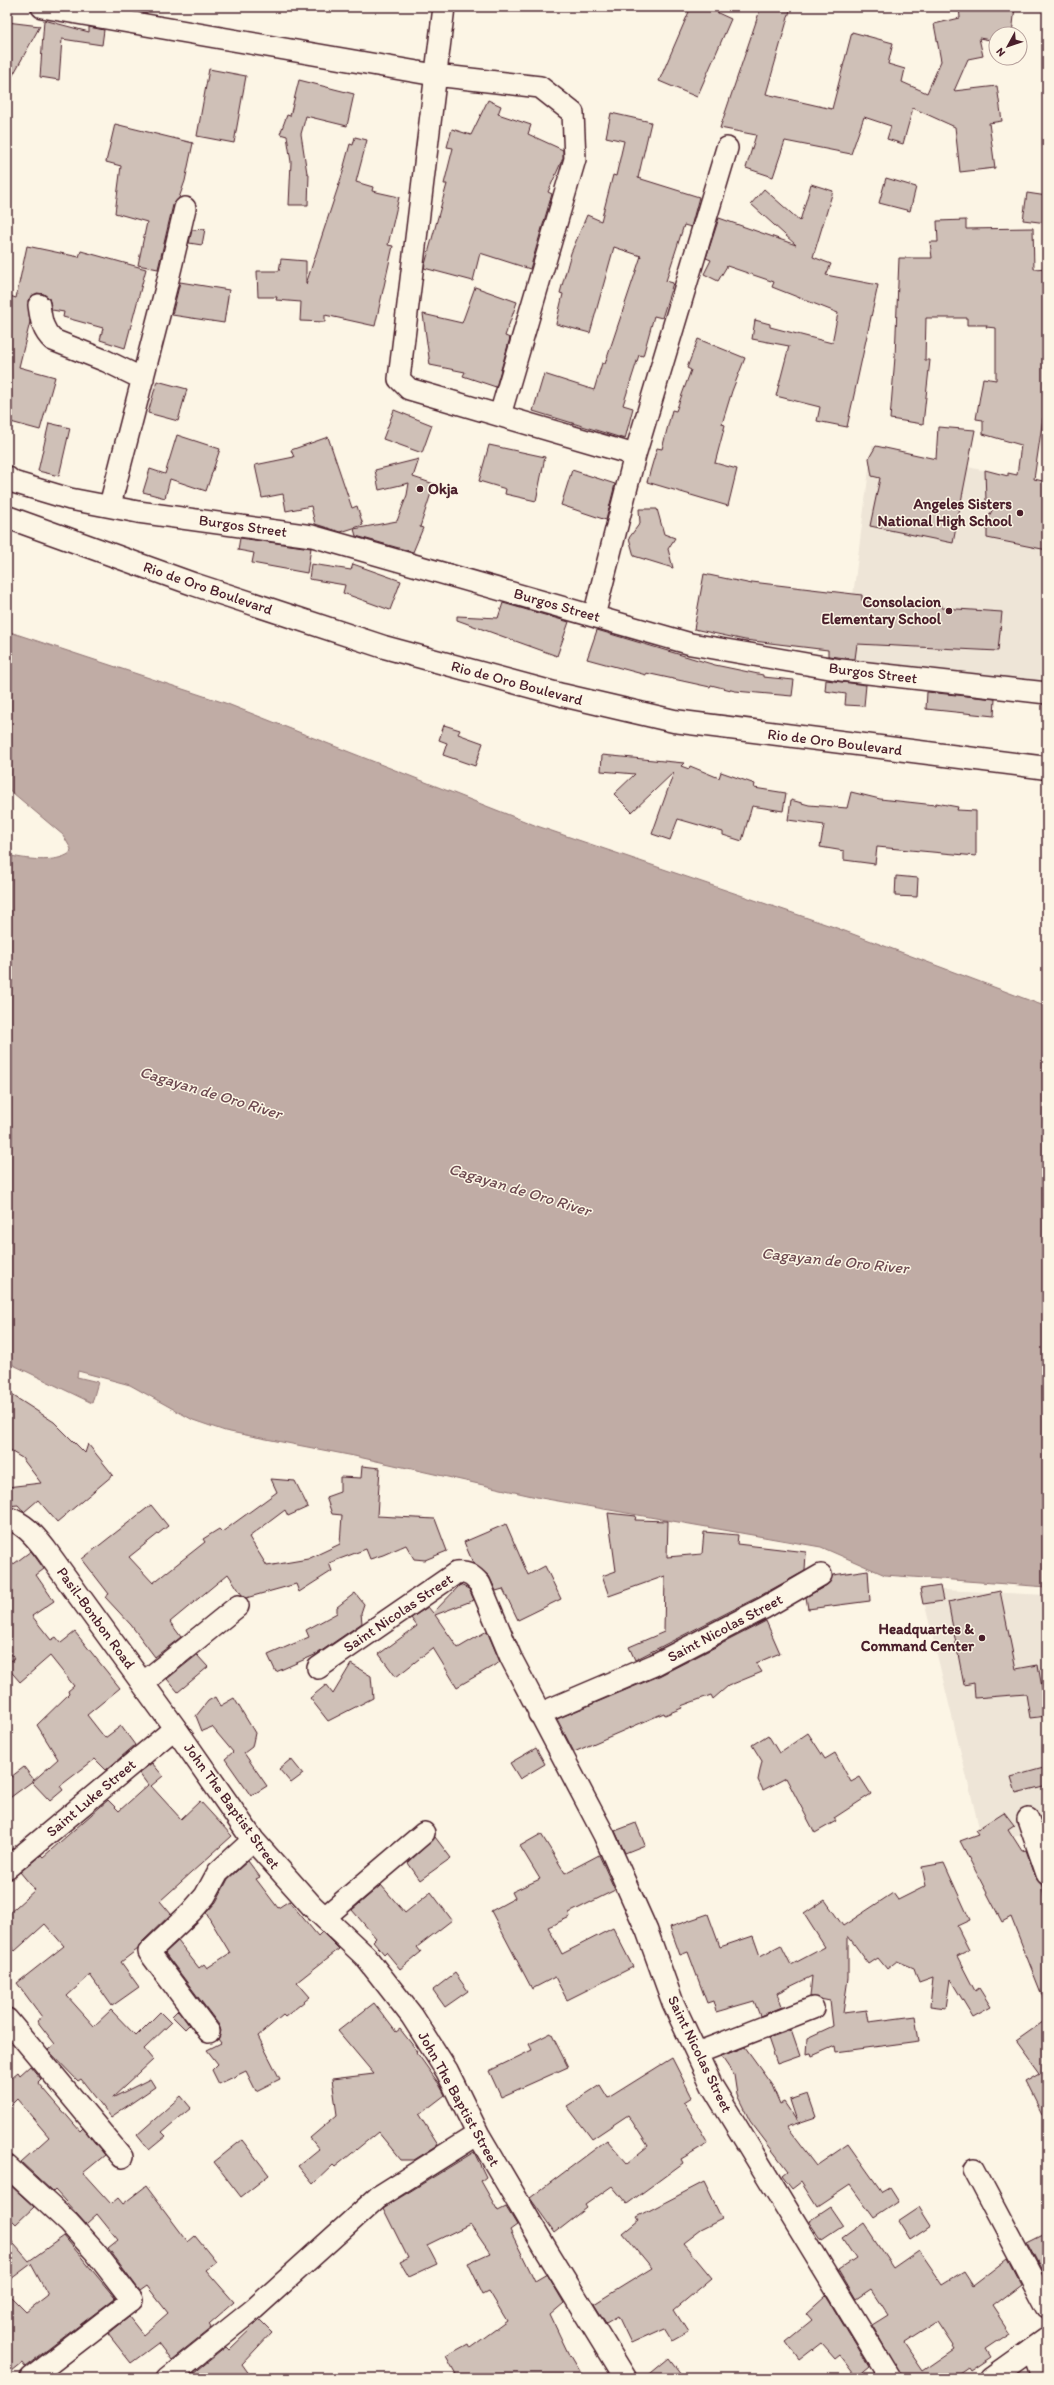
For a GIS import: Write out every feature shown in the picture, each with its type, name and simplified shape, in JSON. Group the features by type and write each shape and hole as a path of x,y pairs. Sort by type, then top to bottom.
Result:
{"main road":[{"name":"Rio de Oro Boulevard","path":"7,516 193,584 384,647 562,695 674,721 1047,768"},
{"name":"Pasil-Bonbon Road","path":"7,1518 16,1520 30,1531 45,1549 176,1728"},
{"name":"John The Baptist Street","path":"176,1728 253,1840 279,1871 364,1956 412,2016 447,2071 478,2134 625,2378"},
{"path":"991,2378 1039,2344"}],"street":[{"path":"42,7 435,75 540,87 573,113 575,160 500,414"},
{"path":"444,7 399,378 409,389 500,414 635,455"},
{"path":"594,616 635,455 727,148"},
{"path":"110,505 185,208"},
{"path":"39,306 46,334 53,340 106,361 142,379"},
{"name":"Burgos Street","path":"7,477 13,482 70,499 110,505 138,512 312,536 691,644 841,670 1047,693"},
{"name":"Saint Nicolas Street","path":"318,1668 456,1573 466,1572 473,1576 480,1584 511,1658 539,1714 604,1835 647,1931 673,2003 712,2086 890,2378"},
{"name":"Saint Nicolas Street","path":"539,1714 654,1665 764,1608 821,1575"},
{"path":"143,1683 238,1606"},
{"name":"Saint Luke Street","path":"7,1868 176,1728"},
{"path":"1028,1819 1047,1874"},
{"path":"325,1917 424,1833"},
{"path":"209,2032 150,1952 205,1896 218,1872 253,1840"},
{"path":"697,2053 813,2008"},
{"path":"7,2019 122,2157"},
{"path":"168,2378 254,2309 378,2196 478,2134"},
{"path":"7,2166 69,2223 96,2253 132,2300 31,2378"},
{"path":"974,2169 1047,2307"},
{"path":"1039,2344 1041,2378"}],"shaded area":[{"name":"Consolacion Elementary School","path":"872,446 1000,474 1047,488 1047,692 845,659"},
{"path":"921,1589 1047,1595 1047,1829 983,1844"}],"water":[{"name":"Cagayan de Oro River","path":"7,631 225,703 537,826 834,927 1047,1007 1047,1587 885,1575 821,1547 541,1498 354,1456 225,1431 193,1420 130,1385 78,1371 77,1377 98,1382 92,1403 7,1362 7,855 48,860 64,856 70,853 71,849 63,835 7,788"}],"building":[{"path":"691,7 720,7 718,13 731,19 697,97 659,81"},
{"path":"761,7 791,7 766,94 832,109 852,32 893,43 888,64 905,69 902,82 927,93 941,61 934,24 960,18 959,7 1015,7 1013,26 988,26 988,40 979,38 983,56 968,59 954,91 997,86 1002,121 989,123 995,168 960,172 955,127 913,108 903,144 887,139 891,126 864,117 851,154 785,141 773,177 746,168 756,135 720,128"},
{"path":"44,20 89,32 89,27 104,30 102,45 62,39 59,80 40,77"},
{"path":"7,22 40,26 7,86"},
{"path":"209,69 246,76 234,143 197,136"},
{"path":"299,80 354,94 347,126 306,116 301,134 307,173 309,174 308,205 289,205 291,162 287,136 280,134 287,115 290,116"},
{"path":"488,100 501,106 498,114 531,125 528,134 563,150 563,158 548,192 552,194 530,269 480,253 473,281 424,268 447,184 444,184 453,148 447,147 452,129 471,135"},
{"path":"611,113 651,122 638,178 699,197 691,227 684,225 666,281 673,283 662,318 654,316 643,356 639,355 623,405 633,408 625,439 533,411 544,374 594,390 602,363 605,364 641,256 614,247 590,333 556,324 563,294 560,293 571,253 587,215 601,221 613,175 616,176 624,141 606,137"},
{"path":"115,124 193,143 185,181 179,198 173,205 158,269 138,265 147,222 115,213 121,166 106,162"},
{"path":"355,137 367,140 356,182 373,187 372,191 399,197 388,245 393,246 375,326 325,315 325,322 300,321 301,302 276,300 277,297 258,297 257,271 279,271 281,259 306,261 306,284 345,166 350,144 353,145"},
{"path":"886,178 916,187 910,211 879,203"},
{"path":"811,184 833,191 813,257 831,264 826,275 878,285 847,427 817,421 820,407 776,396 789,346 752,339 755,320 770,324 770,327 832,343 838,313 772,287 774,282 727,266 718,281 704,274 711,260 706,258 719,218 796,245 751,204 764,189 800,221"},
{"path":"1027,193 1047,196 1047,223 1023,220"},
{"path":"966,220 966,229 1033,228 1034,269 1047,268 1047,419 1043,418 1034,479 1047,482 1047,550 987,538 987,520 996,503 986,501 985,470 1008,476 1008,473 1017,475 1021,445 983,434 983,420 976,419 983,378 996,380 996,328 986,327 987,325 967,325 967,318 926,318 925,360 930,360 923,424 890,419 895,357 899,258 932,258 930,242 938,242 937,221"},
{"path":"205,229 202,245 189,243 192,230"},
{"path":"27,246 79,257 81,251 146,269 125,348 100,340 103,328 63,317 64,312 52,310 49,298 44,294 37,293 28,300 30,322 19,367 55,377 40,430 7,421 7,295 16,298"},
{"path":"180,282 229,290 224,323 172,315"},
{"path":"475,287 517,302 505,336 510,338 496,387 463,376 465,372 430,365 423,314 462,323"},
{"path":"698,339 745,358 732,391 722,424 725,425 715,463 737,469 728,506 647,482 657,448 662,449 672,410 676,411 691,370 687,368"},
{"path":"157,381 187,389 178,421 148,413"},
{"path":"394,410 432,425 422,453 383,439"},
{"path":"49,423 70,428 59,476 38,471"},
{"path":"938,427 975,430 953,543 870,526 880,478 872,476 869,458 876,446 936,459"},
{"path":"177,435 220,449 206,491 170,479 165,498 143,492 150,469 165,474"},
{"path":"328,437 352,508 357,506 363,525 341,532 315,524 311,506 286,511 283,494 262,498 255,465 294,457 291,450"},
{"path":"489,445 545,457 536,501 505,494 506,489 479,481"},
{"path":"419,459 413,477 434,484 420,527 423,528 413,552 356,536 354,529 397,521 407,495 409,483 379,490 375,470"},
{"path":"572,470 615,484 606,520 561,505"},
{"path":"639,509 657,509 664,534 675,538 668,549 673,568 634,556 629,538 640,523"},
{"path":"240,538 311,548 307,573 252,563 254,553 238,550"},
{"path":"311,564 351,570 353,564 401,581 390,610 343,593 345,585 309,579"},
{"path":"704,574 752,584 752,582 862,595 862,601 942,605 942,608 1002,612 998,651 857,644 855,659 828,656 828,650 745,640 694,629"},
{"path":"503,603 569,622 557,656 457,620 457,616 498,618"},
{"path":"597,630 715,665 763,675 763,677 794,680 792,696 735,691 711,685 710,687 646,673 646,675 587,659"},
{"path":"826,680 866,685 864,706 845,705 846,694 825,691"},
{"path":"927,692 995,699 994,716 926,709"},
{"path":"444,725 460,730 458,734 483,743 475,766 443,755 447,743 439,740"},
{"path":"602,755 684,763 681,766 689,769 690,766 719,778 721,772 755,784 754,788 786,793 783,811 752,806 742,841 723,835 723,832 678,819 670,840 652,834 674,772 632,812 614,794 635,774 601,771"},
{"path":"851,792 880,799 935,805 936,803 958,807 957,810 976,811 976,856 877,847 875,864 844,860 844,851 820,847 824,825 788,820 791,800 809,805 847,808"},
{"path":"896,876 918,878 917,897 895,896"},
{"path":"12,1395 54,1422 85,1453 88,1444 113,1475 57,1522 38,1500 24,1512 18,1505 7,1506 7,1487 41,1483 22,1458 7,1449 7,1403"},
{"path":"362,1466 380,1468 377,1516 435,1519 447,1551 425,1560 414,1559 406,1545 370,1559 366,1549 329,1563 332,1571 299,1592 296,1584 246,1598 242,1595 228,1574 170,1622 181,1637 155,1657 131,1625 105,1597 109,1594 82,1559 151,1505 168,1526 129,1557 153,1583 205,1542 203,1539 219,1529 222,1532 277,1492 271,1479 295,1481 308,1507 288,1516 285,1510 249,1537 267,1566 308,1559 340,1544 342,1515 332,1514 326,1497 340,1492 340,1477 361,1478"},
{"path":"608,1513 636,1516 635,1520 668,1521 667,1557 702,1554 704,1532 738,1535 737,1544 806,1552 805,1571 758,1597 635,1660 629,1647 664,1632 665,1576 609,1596 602,1576 616,1571"},
{"path":"506,1524 528,1575 545,1566 561,1599 518,1620 503,1589 496,1591 489,1576 473,1563 464,1542"},
{"path":"31,1551 44,1569 36,1575 54,1601 32,1616 51,1640 56,1637 61,1643 75,1632 120,1688 87,1715 105,1738 121,1726 135,1745 106,1770 95,1759 60,1786 63,1790 50,1801 32,1782 58,1759 37,1725 69,1694 68,1691 74,1686 50,1656 20,1682 7,1667 7,1664 14,1658 7,1649 7,1569"},
{"path":"868,1570 870,1601 808,1609 806,1597 827,1585 833,1575"},
{"path":"460,1585 469,1589 474,1600 435,1615 458,1648 487,1631 500,1662 457,1687 433,1648 396,1677 379,1654 417,1626 411,1618 428,1607 433,1613"},
{"path":"940,1586 943,1601 923,1604 920,1589"},
{"name":"Headquartes & Command Center","path":"1000,1591 1016,1669 1038,1665 1047,1716 1030,1718 1026,1694 975,1698 974,1683 964,1685 948,1602"},
{"path":"355,1593 364,1604 361,1613 362,1623 317,1654 276,1672 268,1655 309,1637 306,1630 337,1613 337,1607"},
{"path":"766,1621 780,1653 756,1663 762,1672 728,1686 713,1699 711,1695 681,1706 682,1708 665,1715 664,1713 574,1752 557,1719 659,1676"},
{"path":"197,1655 208,1667 178,1692 167,1679"},
{"path":"351,1664 371,1676 373,1698 328,1721 310,1698 326,1685 333,1694"},
{"path":"215,1697 220,1706 234,1698 255,1733 252,1747 244,1753 267,1786 251,1796 225,1759 233,1752 212,1727 202,1731 196,1716 208,1701"},
{"path":"808,1733 825,1759 835,1753 851,1782 860,1777 871,1794 834,1818 836,1821 815,1833 786,1778 763,1790 758,1780 762,1761 752,1745 768,1735 779,1753"},
{"path":"536,1748 545,1764 520,1779 510,1763"},
{"path":"291,1759 303,1774 291,1783 279,1769"},
{"path":"152,1763 163,1776 151,1786 181,1819 200,1801 232,1836 160,1901 171,1914 141,1943 138,1949 121,1962 139,1987 112,2006 90,1975 67,1996 94,2026 111,2010 136,2036 160,2012 171,2023 144,2049 153,2060 112,2098 150,2079 155,2087 111,2117 81,2079 78,2081 48,2050 55,2044 37,2021 42,2017 17,1983 64,1946 45,1924 15,1951 7,1942 7,1915 35,1890 20,1872 41,1855 43,1857 108,1800 119,1811 148,1785 139,1773"},
{"path":"24,1767 34,1780 7,1800 7,1780"},
{"path":"1047,1767 1047,1785 1016,1793 1011,1777"},
{"path":"1004,1812 1014,1825 1008,1829 1022,1851 1026,1850 1036,1878 1041,1884 1047,1908 1047,2008 1011,1917 1002,1922 960,1841 979,1834 976,1830"},
{"path":"636,1823 645,1845 625,1853 615,1831"},
{"path":"541,1834 565,1873 599,1855 615,1890 569,1913 570,1917 548,1927 562,1954 613,1928 633,1967 567,2000 555,1977 532,1989 491,1911 515,1898 512,1892 540,1879 520,1846"},
{"path":"435,1837 451,1858 420,1880 408,1863"},
{"path":"248,1861 260,1877 256,1879 278,1908 289,1901 318,1936 322,1932 339,1949 297,1982 310,1997 285,2017 283,2015 258,2036 280,2079 256,2091 246,2071 219,2084 212,2070 218,2064 207,2050 221,2043 218,2039 221,2031 219,2025 165,1953 178,1941 199,1968 204,1964 207,1968 230,1953 206,1913 216,1902 228,1879"},
{"path":"944,1863 970,1920 957,1926 969,1950 957,1956 975,1991 979,1988 991,2007 973,2017 950,1979 946,2008 930,2006 933,1977 919,1982 914,1968 897,1961 887,1969 878,1958 869,1964 848,1936 848,1978 843,2013 867,2010 869,2022 915,2016 919,2041 836,2052 835,2046 812,2056 811,2053 806,2054 807,2038 833,2026 830,2001 810,1997 812,1976 777,1993 782,2007 760,2016 754,2001 716,2012 713,2001 707,2003 688,1952 680,1955 670,1927 708,1914 720,1947 753,1936 760,1956 781,1945 791,1965 825,1947 804,1914 825,1900 843,1926 893,1893 898,1900 926,1886 922,1867"},
{"path":"381,1885 405,1913 431,1892 452,1920 417,1947 421,1952 400,1969 386,1952 384,1954 373,1941 376,1938 352,1910"},
{"path":"455,1973 468,1991 445,2007 433,1990"},
{"path":"374,2003 396,2032 400,2029 418,2052 417,2053 445,2095 419,2115 438,2145 414,2160 401,2160 378,2132 335,2167 333,2165 313,2184 298,2166 319,2149 310,2138 337,2115 332,2079 374,2074 338,2031"},
{"path":"178,2010 189,2025 185,2029 172,2016"},
{"path":"1047,2019 1047,2124 1026,2082 1040,2074 1016,2041"},
{"path":"791,2030 800,2056 777,2064 768,2038"},
{"path":"551,2033 568,2067 501,2097 489,2071 532,2050 529,2044"},
{"path":"745,2047 771,2083 780,2104 784,2102 797,2121 790,2100 808,2094 816,2117 786,2127 816,2166 848,2144 882,2192 889,2188 898,2202 874,2218 850,2185 817,2207 801,2182 792,2189 782,2176 788,2171 750,2121 737,2095 734,2075 721,2056"},
{"path":"672,2058 692,2097 684,2102 708,2143 681,2159 683,2163 627,2204 612,2186 585,2205 587,2208 555,2233 530,2198 607,2140 627,2163 648,2146 628,2115 592,2139 567,2106 600,2085 608,2098"},
{"path":"30,2066 41,2079 38,2082 80,2131 83,2128 105,2155 83,2173 111,2204 118,2198 123,2204 146,2186 188,2242 195,2236 216,2262 206,2270 234,2302 209,2324 211,2328 171,2360 158,2343 131,2363 108,2334 129,2317 143,2335 168,2313 147,2286 140,2291 108,2248 118,2240 97,2214 86,2224 55,2190 53,2192 21,2162 49,2137 17,2099 7,2109 7,2081 18,2072 20,2075"},
{"path":"181,2096 191,2108 162,2132 166,2136 149,2150 137,2135"},
{"path":"242,2140 269,2175 241,2197 214,2162"},
{"path":"474,2152 486,2177 481,2181 498,2211 506,2207 517,2225 510,2230 535,2281 547,2274 564,2303 550,2315 570,2357 571,2356 584,2378 458,2378 446,2356 468,2344 470,2348 507,2321 489,2291 483,2294 468,2263 490,2253 470,2224 427,2245 437,2264 409,2277 400,2262 408,2258 383,2208"},
{"path":"7,2182 34,2207 16,2224 7,2215"},
{"path":"704,2182 722,2219 700,2230 683,2243 712,2278 674,2310 688,2332 672,2341 664,2328 631,2343 618,2316 606,2323 594,2304 652,2268 623,2233 639,2220 637,2217"},
{"path":"830,2207 843,2226 822,2240 809,2221"},
{"path":"919,2207 931,2226 910,2240 898,2221"},
{"path":"863,2223 893,2268 919,2250 943,2285 964,2272 973,2286 1008,2259 1021,2284 992,2306 1010,2333 986,2349 991,2357 970,2371 968,2368 953,2378 902,2378 872,2325 888,2315 871,2289 856,2299 839,2270 856,2259 842,2238","holes":["937,2322 955,2349 923,2371 904,2343"]},
{"path":"1047,2233 1047,2281 1027,2243"},
{"path":"7,2236 29,2261 64,2236 115,2298 25,2367 22,2363 7,2375 7,2293 26,2312 48,2295 31,2264 7,2282"},
{"path":"826,2296 869,2367 857,2377 840,2355 835,2359 821,2343 799,2360 786,2342 812,2321 806,2314"},
{"path":"260,2320 272,2332 242,2364 252,2378 188,2378 226,2347 229,2350"},
{"path":"669,2358 684,2378 645,2378"}],"place":[{"name":"Okja","path":"420,489"},
{"name":"Angeles Sisters National High School","path":"1020,513"},
{"name":"Consolacion Elementary School","path":"949,611"},
{"name":"Headquartes & Command Center","path":"982,1638"}]}
